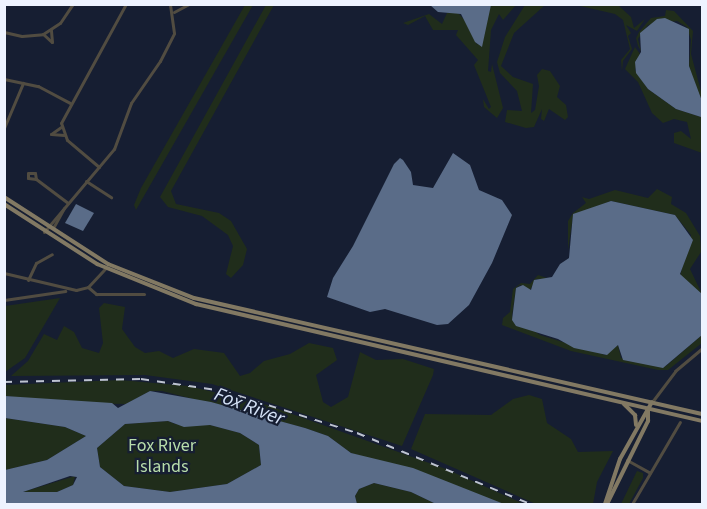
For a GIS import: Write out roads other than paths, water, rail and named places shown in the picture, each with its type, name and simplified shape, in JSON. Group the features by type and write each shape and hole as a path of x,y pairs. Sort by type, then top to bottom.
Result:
{"main road":[{"path":"4,197 50,229 108,264 152,284 225,306 702,414"},
{"path":"4,204 46,234 105,268 160,292 216,310 702,421"},
{"path":"606,504 613,474 636,425 652,402"},
{"path":"624,404 635,415 636,425"},
{"path":"606,504 648,420 648,409"}],"street":[{"path":"4,32 22,36 43,34 51,30 73,4"},
{"path":"64,135 51,134 61,127 70,103 106,47 126,4"},
{"path":"46,234 66,204 116,144 131,103 161,60 174,33 174,12 170,4"},
{"path":"174,12 189,4"},
{"path":"43,34 52,42 51,30"},
{"path":"4,79 46,89 70,103"},
{"path":"4,128 23,83"},
{"path":"61,127 64,135 99,167"},
{"path":"36,179 66,204"},
{"path":"86,182 111,197"},
{"path":"28,280 36,263 52,254"},
{"path":"4,300 88,287 108,264"},
{"path":"4,273 67,290"},
{"path":"88,287 96,294 144,294"},
{"path":"652,402 675,371 702,348"},
{"path":"632,504 680,422"},
{"path":"627,460 650,473"}],"water":[{"path":"430,5 491,5 482,47 475,42 461,14 438,12"},
{"path":"665,18 689,29 689,66 702,101 702,126 701,117 676,109 648,89 636,73 635,62 641,52 640,33 657,19"},
{"path":"453,153 470,165 479,190 502,200 512,215 492,263 469,305 448,324 437,325 385,309 370,312 327,297 333,278 353,246 394,164 400,158 411,172 413,185 433,188"},
{"path":"611,201 675,215 693,240 680,274 702,294 702,335 663,368 623,360 618,345 607,355 574,348 558,339 516,326 512,320 516,288 523,285 531,290 534,280 552,277 560,264 569,258 573,214"},
{"path":"76,204 94,213 83,231 65,223"},
{"path":"150,391 211,402 328,436 351,453 413,468 504,504 436,504 411,492 374,483 359,489 355,496 357,504 5,504 5,470 47,460 86,436 65,427 5,418 5,396 112,403 118,408","holes":["168,421 184,427 210,425 240,433 259,445 261,465 227,484 170,492 124,486 100,467 97,448 125,424","70,476 77,477 73,485 57,492 23,492"]}],"railway":[{"path":"4,382 141,379 223,391 357,433 530,504"}],"water label":[{"name":"Fox River","path":"249,407"}],"park label":[{"name":"Fox River Islands","path":"162,457"}]}
